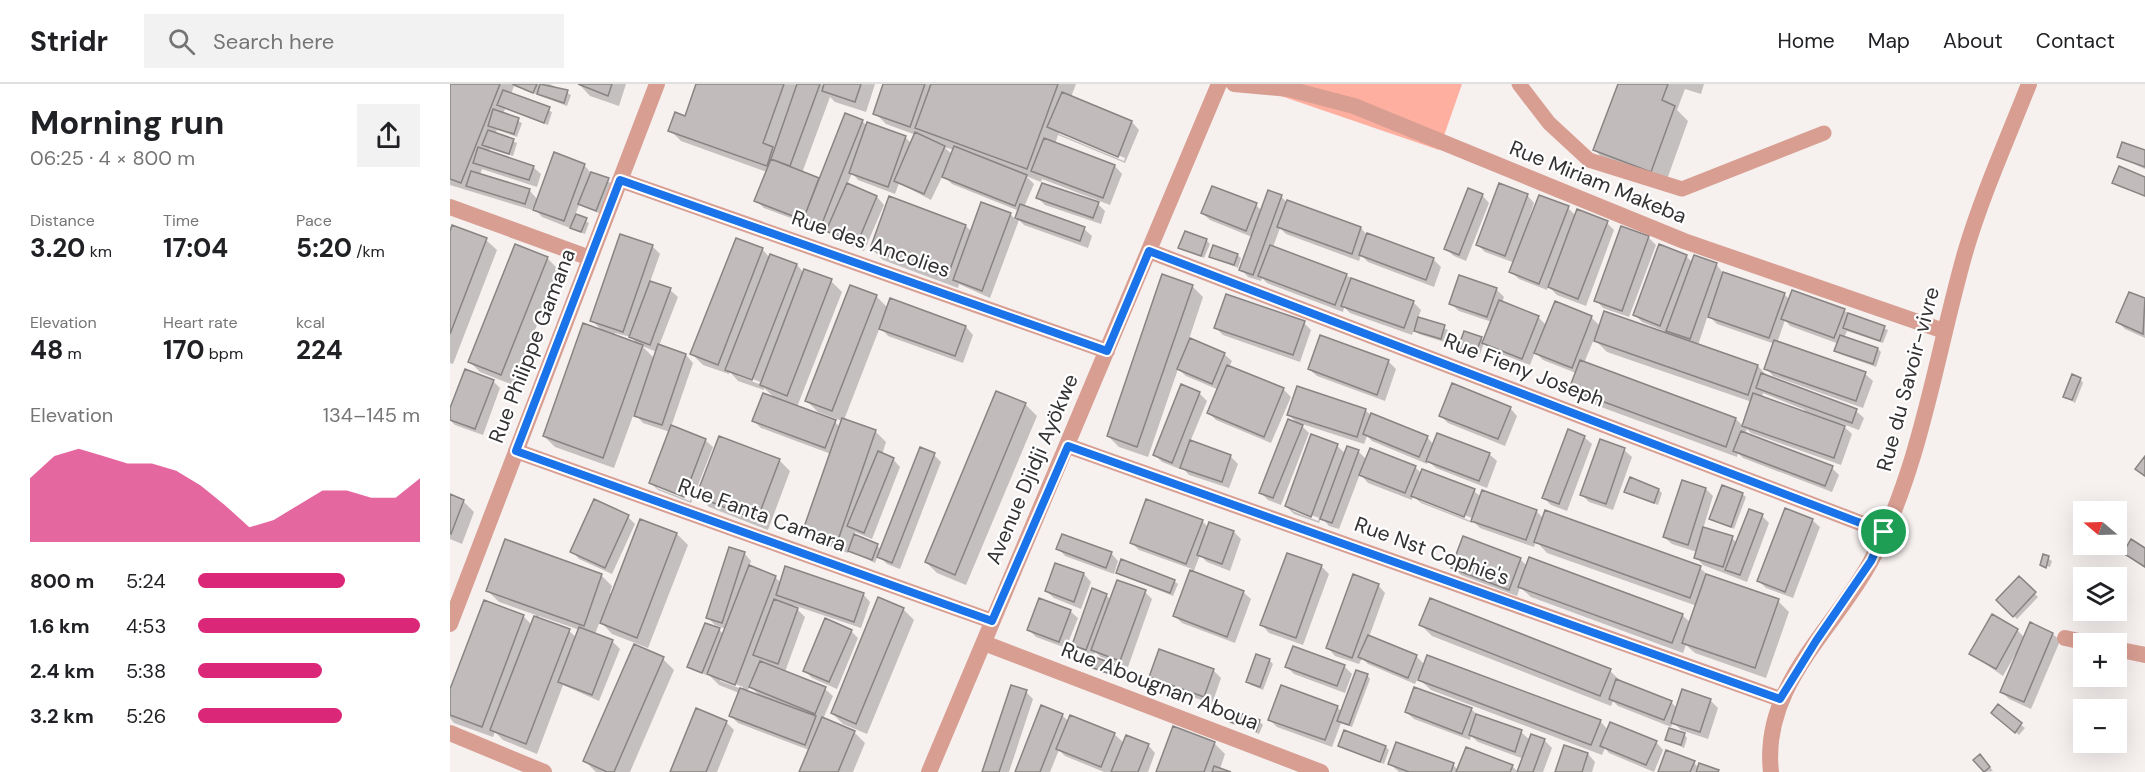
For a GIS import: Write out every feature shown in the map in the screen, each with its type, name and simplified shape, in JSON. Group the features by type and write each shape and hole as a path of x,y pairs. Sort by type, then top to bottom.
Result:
{"street":[{"name":"Rue Philippe Gamana","path":"450,624 657,84"},
{"name":"Avenue Djidji Ayökwe","path":"929,772 1219,84"},
{"name":"Rue Miriam Makeba","path":"1234,84 1289,89 1354,106 1684,241 1944,331"},
{"name":"Rue du Savoir-vivre","path":"1771,772 1771,730 1780,699 1816,641 1871,561 1911,460 1930,398 1944,331 1984,195 2029,84"},
{"name":"Rue des Ancolies","path":"620,180 1107,351"},
{"path":"450,207 590,258"},
{"name":"Rue Fieny Joseph","path":"1149,251 1884,532"},
{"name":"Rue Nst Cophie's","path":"1068,446 1780,699"},
{"name":"Rue Fanta Camara","path":"516,451 992,621"},
{"path":"2065,638 2073,640"},
{"name":"Rue Abougnan Aboua","path":"984,643 1321,772"},
{"path":"2127,651 2145,655"},
{"path":"450,733 544,772"}],"lane":[{"path":"1519,84 1549,123 1589,160 1682,189 1824,133"}],"shaded area":[{"path":"1246,84 1462,84 1439,150"}],"building":[{"path":"450,84 500,84 461,183 450,179"},
{"path":"512,84 537,84 533,93"},
{"path":"540,84 568,90 564,103 537,94"},
{"path":"578,84 612,84 608,96"},
{"path":"696,84 784,84 763,143 773,147 767,166 668,131 675,112 685,116"},
{"path":"797,84 820,84 790,166 771,159"},
{"path":"824,84 861,84 855,102 822,91"},
{"path":"883,84 925,84 910,127 873,114"},
{"path":"931,84 1058,84 1027,169 915,128"},
{"path":"1618,84 1668,84 1662,100 1675,106 1651,172 1593,150"},
{"path":"503,90 550,107 544,123 497,105"},
{"path":"1062,92 1132,121 1118,157 1047,127"},
{"path":"493,109 519,118 514,134 488,126"},
{"path":"845,113 863,120 821,226 803,220"},
{"path":"867,122 906,136 888,187 849,173"},
{"path":"488,130 514,139 509,154 482,145"},
{"path":"915,132 945,146 924,194 894,181"},
{"path":"1044,138 1115,165 1103,198 1031,171"},
{"path":"2122,142 2145,150 2145,167 2117,157"},
{"path":"954,146 1027,175 1015,206 942,177"},
{"path":"478,147 534,166 529,180 473,163"},
{"path":"554,152 585,164 564,221 533,210"},
{"path":"771,159 819,178 803,220 754,201"},
{"path":"2119,166 2145,177 2145,196 2112,183"},
{"path":"471,171 530,189 525,204 466,186"},
{"path":"591,172 609,178 596,211 578,204"},
{"path":"847,183 877,196 857,244 826,231"},
{"path":"1042,183 1099,202 1093,218 1036,198"},
{"path":"1499,183 1528,194 1505,256 1476,245"},
{"path":"1212,186 1257,203 1246,231 1201,213"},
{"path":"1468,188 1483,194 1459,255 1444,249"},
{"path":"1268,190 1282,195 1253,275 1239,270"},
{"path":"1539,195 1569,206 1539,284 1509,272"},
{"path":"889,196 966,225 947,278 870,249"},
{"path":"1287,200 1361,227 1352,254 1277,227"},
{"path":"981,202 1011,213 982,291 953,280"},
{"path":"1020,204 1085,227 1080,241 1015,218"},
{"path":"1577,209 1608,221 1578,299 1548,287"},
{"path":"576,214 587,218 581,232 570,228"},
{"path":"452,225 487,238 450,334 450,231"},
{"path":"1621,226 1649,236 1622,311 1594,301"},
{"path":"1185,231 1207,239 1201,256 1178,248"},
{"path":"1367,233 1434,258 1426,280 1359,255"},
{"path":"620,234 653,245 623,332 590,321"},
{"path":"736,238 763,248 718,365 690,354"},
{"path":"515,244 548,257 501,375 468,362"},
{"path":"1659,244 1687,255 1660,326 1633,315"},
{"path":"1213,245 1238,254 1234,265 1209,257"},
{"path":"1270,245 1347,274 1335,305 1258,276"},
{"path":"770,254 797,264 752,380 725,370"},
{"path":"1694,255 1717,263 1690,339 1666,331"},
{"path":"804,269 832,279 787,396 760,385"},
{"path":"1723,272 1785,293 1769,338 1708,317"},
{"path":"1162,274 1193,285 1137,447 1107,436"},
{"path":"1459,275 1497,288 1487,317 1449,304"},
{"path":"1351,278 1414,301 1404,328 1341,306"},
{"path":"650,281 671,288 650,345 629,337"},
{"path":"850,285 877,295 832,411 805,401"},
{"path":"1792,290 1845,309 1834,338 1781,319"},
{"path":"2129,292 2145,298 2143,334 2116,322"},
{"path":"1226,294 1305,321 1293,355 1214,328"},
{"path":"890,298 966,326 955,356 879,329"},
{"path":"1499,300 1539,316 1522,359 1482,343"},
{"path":"1555,301 1592,316 1572,368 1534,353"},
{"path":"1604,311 1758,365 1748,395 1594,341"},
{"path":"1848,313 1885,326 1880,341 1843,328"},
{"path":"1418,317 1445,325 1441,339 1414,331"},
{"path":"583,323 643,345 603,458 543,436"},
{"path":"1464,331 1482,337 1475,354 1458,348"},
{"path":"1320,335 1389,360 1377,395 1308,369"},
{"path":"1840,335 1878,348 1873,364 1834,351"},
{"path":"1190,338 1225,353 1212,384 1177,369"},
{"path":"1774,340 1866,372 1856,401 1764,369"},
{"path":"658,344 686,354 662,425 634,416"},
{"path":"1580,360 1736,418 1726,447 1569,389"},
{"path":"1227,365 1284,388 1264,437 1207,413"},
{"path":"465,369 494,380 475,429 450,420 450,408"},
{"path":"1761,373 1857,409 1852,423 1756,388"},
{"path":"2072,374 2081,378 2072,400 2063,397"},
{"path":"1452,383 1511,407 1498,439 1439,416"},
{"path":"1181,384 1200,392 1172,463 1153,455"},
{"path":"1297,386 1366,409 1357,437 1287,415"},
{"path":"996,391 1026,403 955,575 925,562"},
{"path":"763,393 836,420 825,448 752,421"},
{"path":"1753,393 1845,426 1834,458 1742,426"},
{"path":"1371,413 1428,436 1419,457 1363,434"},
{"path":"842,418 876,430 837,543 803,530"},
{"path":"1288,419 1303,425 1273,498 1259,493"},
{"path":"671,425 706,439 684,497 649,483"},
{"path":"1568,429 1585,436 1559,504 1542,498"},
{"path":"1741,431 1833,466 1825,486 1733,451"},
{"path":"1437,433 1490,453 1479,481 1426,461"},
{"path":"1311,434 1338,444 1311,517 1285,506"},
{"path":"719,436 780,459 757,520 696,496"},
{"path":"1600,439 1625,448 1606,504 1580,495"},
{"path":"1190,440 1231,455 1222,482 1180,468"},
{"path":"1347,446 1359,450 1332,523 1320,519"},
{"path":"920,447 935,453 892,563 877,557"},
{"path":"1370,448 1416,466 1405,493 1359,475"},
{"path":"878,451 894,458 864,533 847,526"},
{"path":"2145,456 2145,476 2135,469"},
{"path":"1422,469 1475,489 1464,517 1411,496"},
{"path":"1630,477 1659,489 1654,503 1624,492"},
{"path":"1682,480 1706,488 1688,545 1663,537"},
{"path":"1722,485 1743,493 1731,527 1709,519"},
{"path":"1482,490 1537,510 1526,540 1471,521"},
{"path":"450,494 464,500 451,534 450,533"},
{"path":"594,499 629,515 605,568 570,552"},
{"path":"1146,499 1203,520 1186,564 1130,543"},
{"path":"1785,508 1813,519 1785,592 1757,581"},
{"path":"1749,509 1763,514 1740,575 1725,570"},
{"path":"1545,510 1701,566 1690,598 1534,542"},
{"path":"640,519 677,533 637,638 600,623"},
{"path":"1209,522 1234,531 1222,564 1197,555"},
{"path":"1703,527 1733,536 1723,567 1694,558"},
{"path":"854,534 878,544 872,560 848,551"},
{"path":"1062,534 1112,552 1106,568 1056,549"},
{"path":"1463,536 1521,558 1509,590 1451,568"},
{"path":"505,539 602,574 584,626 486,591"},
{"path":"2131,539 2145,548 2145,567 2126,555"},
{"path":"729,547 745,552 722,623 706,618"},
{"path":"1287,553 1322,565 1296,638 1260,625"},
{"path":"2043,554 2049,556 2046,568 2040,565"},
{"path":"1529,557 1683,614 1672,643 1518,587"},
{"path":"1121,559 1175,580 1170,593 1116,573"},
{"path":"1055,563 1084,573 1074,602 1045,591"},
{"path":"749,565 776,576 735,685 707,674"},
{"path":"785,566 864,593 854,622 776,595"},
{"path":"1190,570 1244,591 1227,637 1173,616"},
{"path":"1353,574 1379,584 1352,658 1326,648"},
{"path":"1706,574 1779,599 1755,668 1682,643"},
{"path":"2019,576 2036,592 2013,617 1996,600"},
{"path":"1117,580 1146,590 1120,661 1091,650"},
{"path":"1092,588 1107,594 1086,650 1072,645"},
{"path":"878,597 904,608 856,724 831,713"},
{"path":"1039,598 1071,610 1059,642 1027,630"},
{"path":"1430,598 1611,669 1600,696 1419,625"},
{"path":"774,599 798,608 778,664 753,655"},
{"path":"484,600 524,615 482,727 450,715 450,689"},
{"path":"1992,614 2018,629 1996,669 1969,654"},
{"path":"534,616 570,629 526,744 490,730"},
{"path":"825,618 852,630 829,682 803,671"},
{"path":"2030,622 2053,633 2024,702 2000,692"},
{"path":"705,623 720,628 702,673 687,667"},
{"path":"579,627 613,640 592,695 558,682"},
{"path":"1368,635 1417,655 1408,678 1358,657"},
{"path":"634,644 664,657 614,772 607,772 583,761"},
{"path":"1293,646 1345,665 1337,686 1285,667"},
{"path":"1159,649 1214,669 1204,697 1149,677"},
{"path":"1256,654 1270,659 1260,687 1246,682"},
{"path":"1089,655 1114,664 1110,674 1085,665"},
{"path":"1427,655 1601,720 1591,745 1418,680"},
{"path":"760,661 826,687 815,714 749,687"},
{"path":"1356,670 1368,674 1349,725 1337,721"},
{"path":"1616,679 1672,701 1664,720 1609,699"},
{"path":"1011,685 1027,690 999,772 982,772"},
{"path":"1281,685 1338,706 1325,740 1268,720"},
{"path":"1414,687 1472,708 1462,734 1405,712"},
{"path":"740,688 816,716 805,745 729,716"},
{"path":"1682,689 1711,699 1700,732 1671,723"},
{"path":"1998,704 2022,723 2015,733 1991,713"},
{"path":"1041,705 1063,714 1040,772 1015,772"},
{"path":"696,708 727,721 706,772 670,772"},
{"path":"1234,711 1260,720 1256,731 1230,722"},
{"path":"1476,714 1522,730 1515,752 1469,735"},
{"path":"1070,715 1115,733 1101,767 1056,749"},
{"path":"822,717 855,731 838,772 799,772"},
{"path":"1610,722 1657,741 1646,765 1600,746"},
{"path":"1173,726 1215,742 1204,772 1156,772"},
{"path":"1669,728 1685,733 1681,745 1665,740"},
{"path":"1344,730 1386,746 1380,762 1338,746"},
{"path":"1531,734 1545,739 1533,772 1517,772"},
{"path":"1126,735 1149,744 1138,772 1111,772"},
{"path":"1396,742 1454,763 1451,772 1409,772 1388,764"},
{"path":"1564,745 1588,753 1582,772 1555,772"},
{"path":"1466,747 1513,765 1510,772 1456,772"},
{"path":"1666,750 1695,761 1690,772 1658,772"},
{"path":"1980,754 1990,767 1984,772 1973,760"},
{"path":"1699,763 1719,770 1718,772 1696,772"},
{"path":"1214,766 1231,772 1212,772"}],"route":[{"path":"620,180 1107,351 1149,251 1884,532 1871,561 1816,641 1780,699 1068,446 992,621 516,451 620,180"}]}
